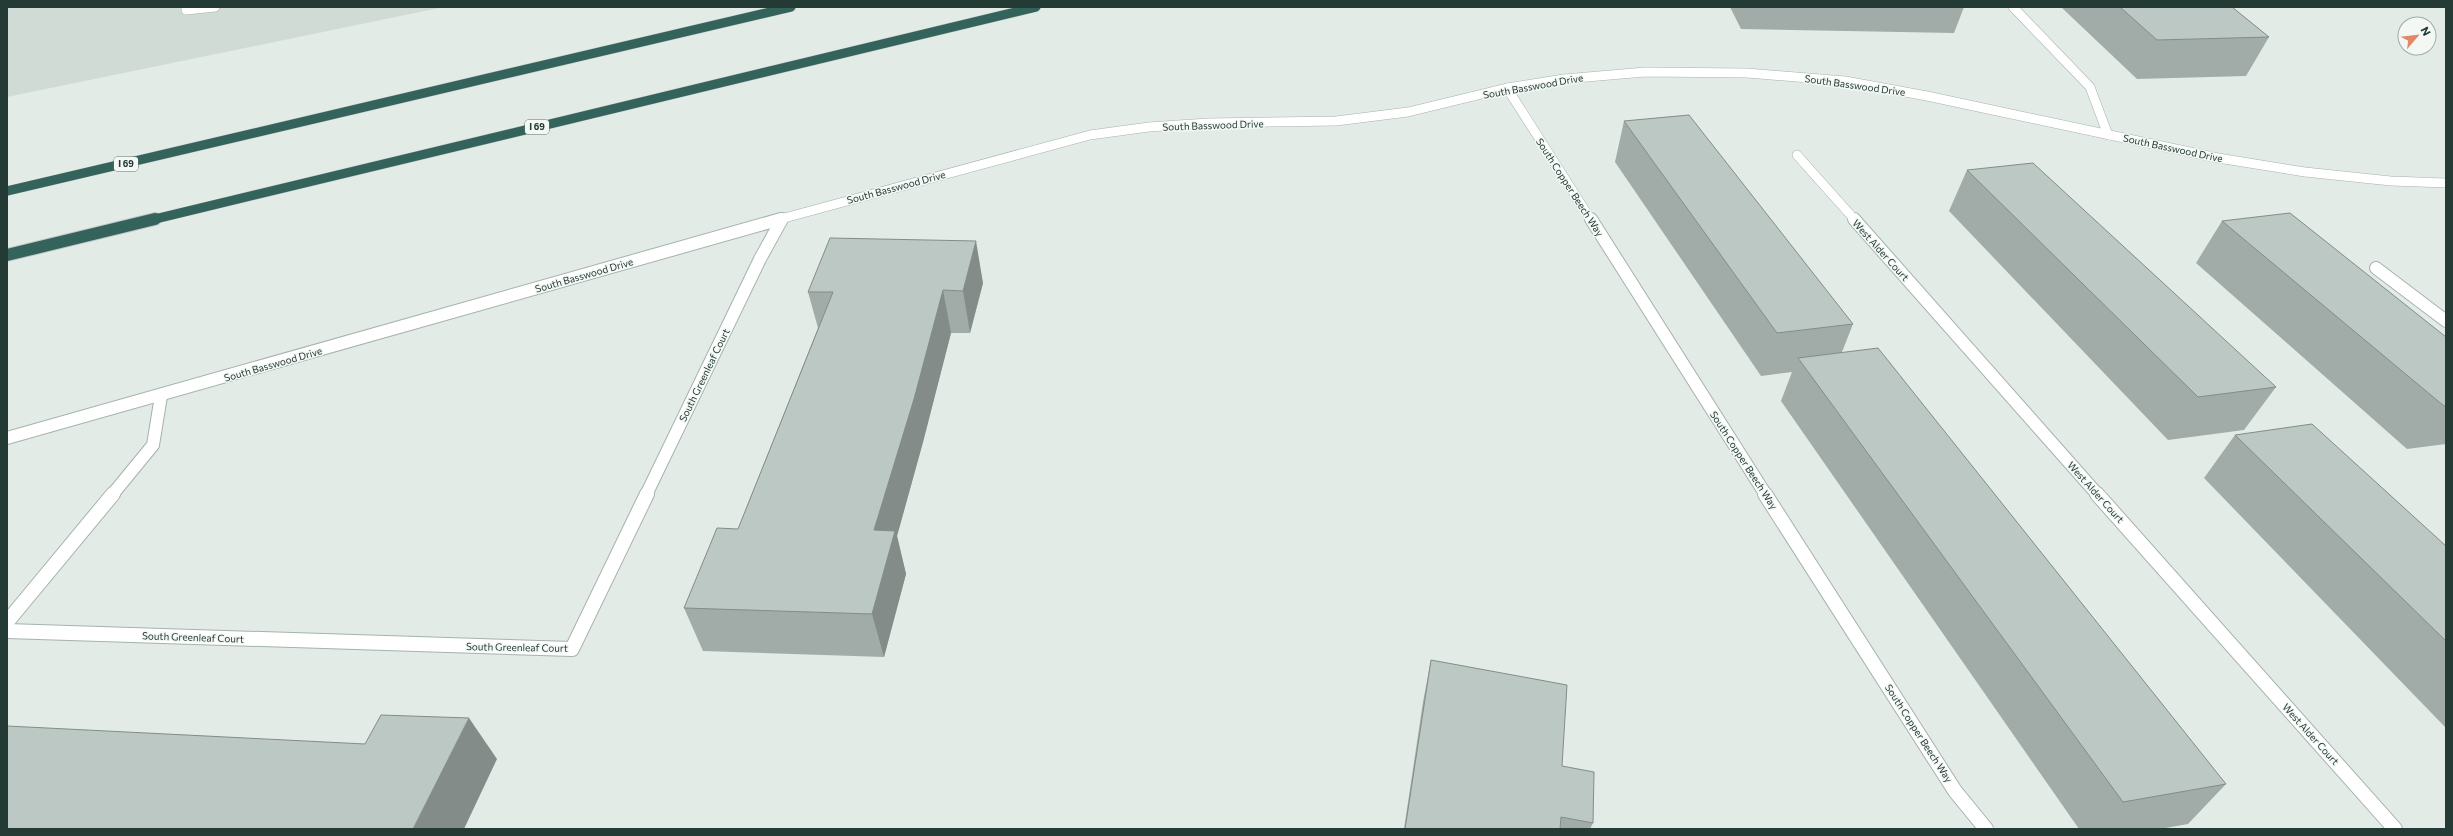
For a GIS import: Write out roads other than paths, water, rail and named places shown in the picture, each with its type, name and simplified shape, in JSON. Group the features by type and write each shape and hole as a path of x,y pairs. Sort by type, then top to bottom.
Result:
{"highway":[{"name":"I 69","path":"7,191 791,7"},
{"name":"I 69","path":"7,256 39,247 1036,7"}],"street":[{"path":"186,7 186,10 215,7"},
{"path":"2013,7 2090,87 2108,135"},
{"name":"South Basswood Drive","path":"7,438 161,396 782,219 1090,135 1149,127 1343,120 1408,112 1507,88 1564,79 1645,72 1747,73 1808,77 1882,87 2218,158 2306,172 2391,181 2446,183"},
{"name":"South Copper Beech Way","path":"1507,88 1956,791 1986,829"},
{"name":"West Alder Court","path":"1796,155 2395,829"},
{"name":"South Greenleaf Court","path":"7,631 572,649 760,259 782,219"},
{"path":"2376,268 2446,321"},
{"path":"7,622 153,445 161,396"}]}
